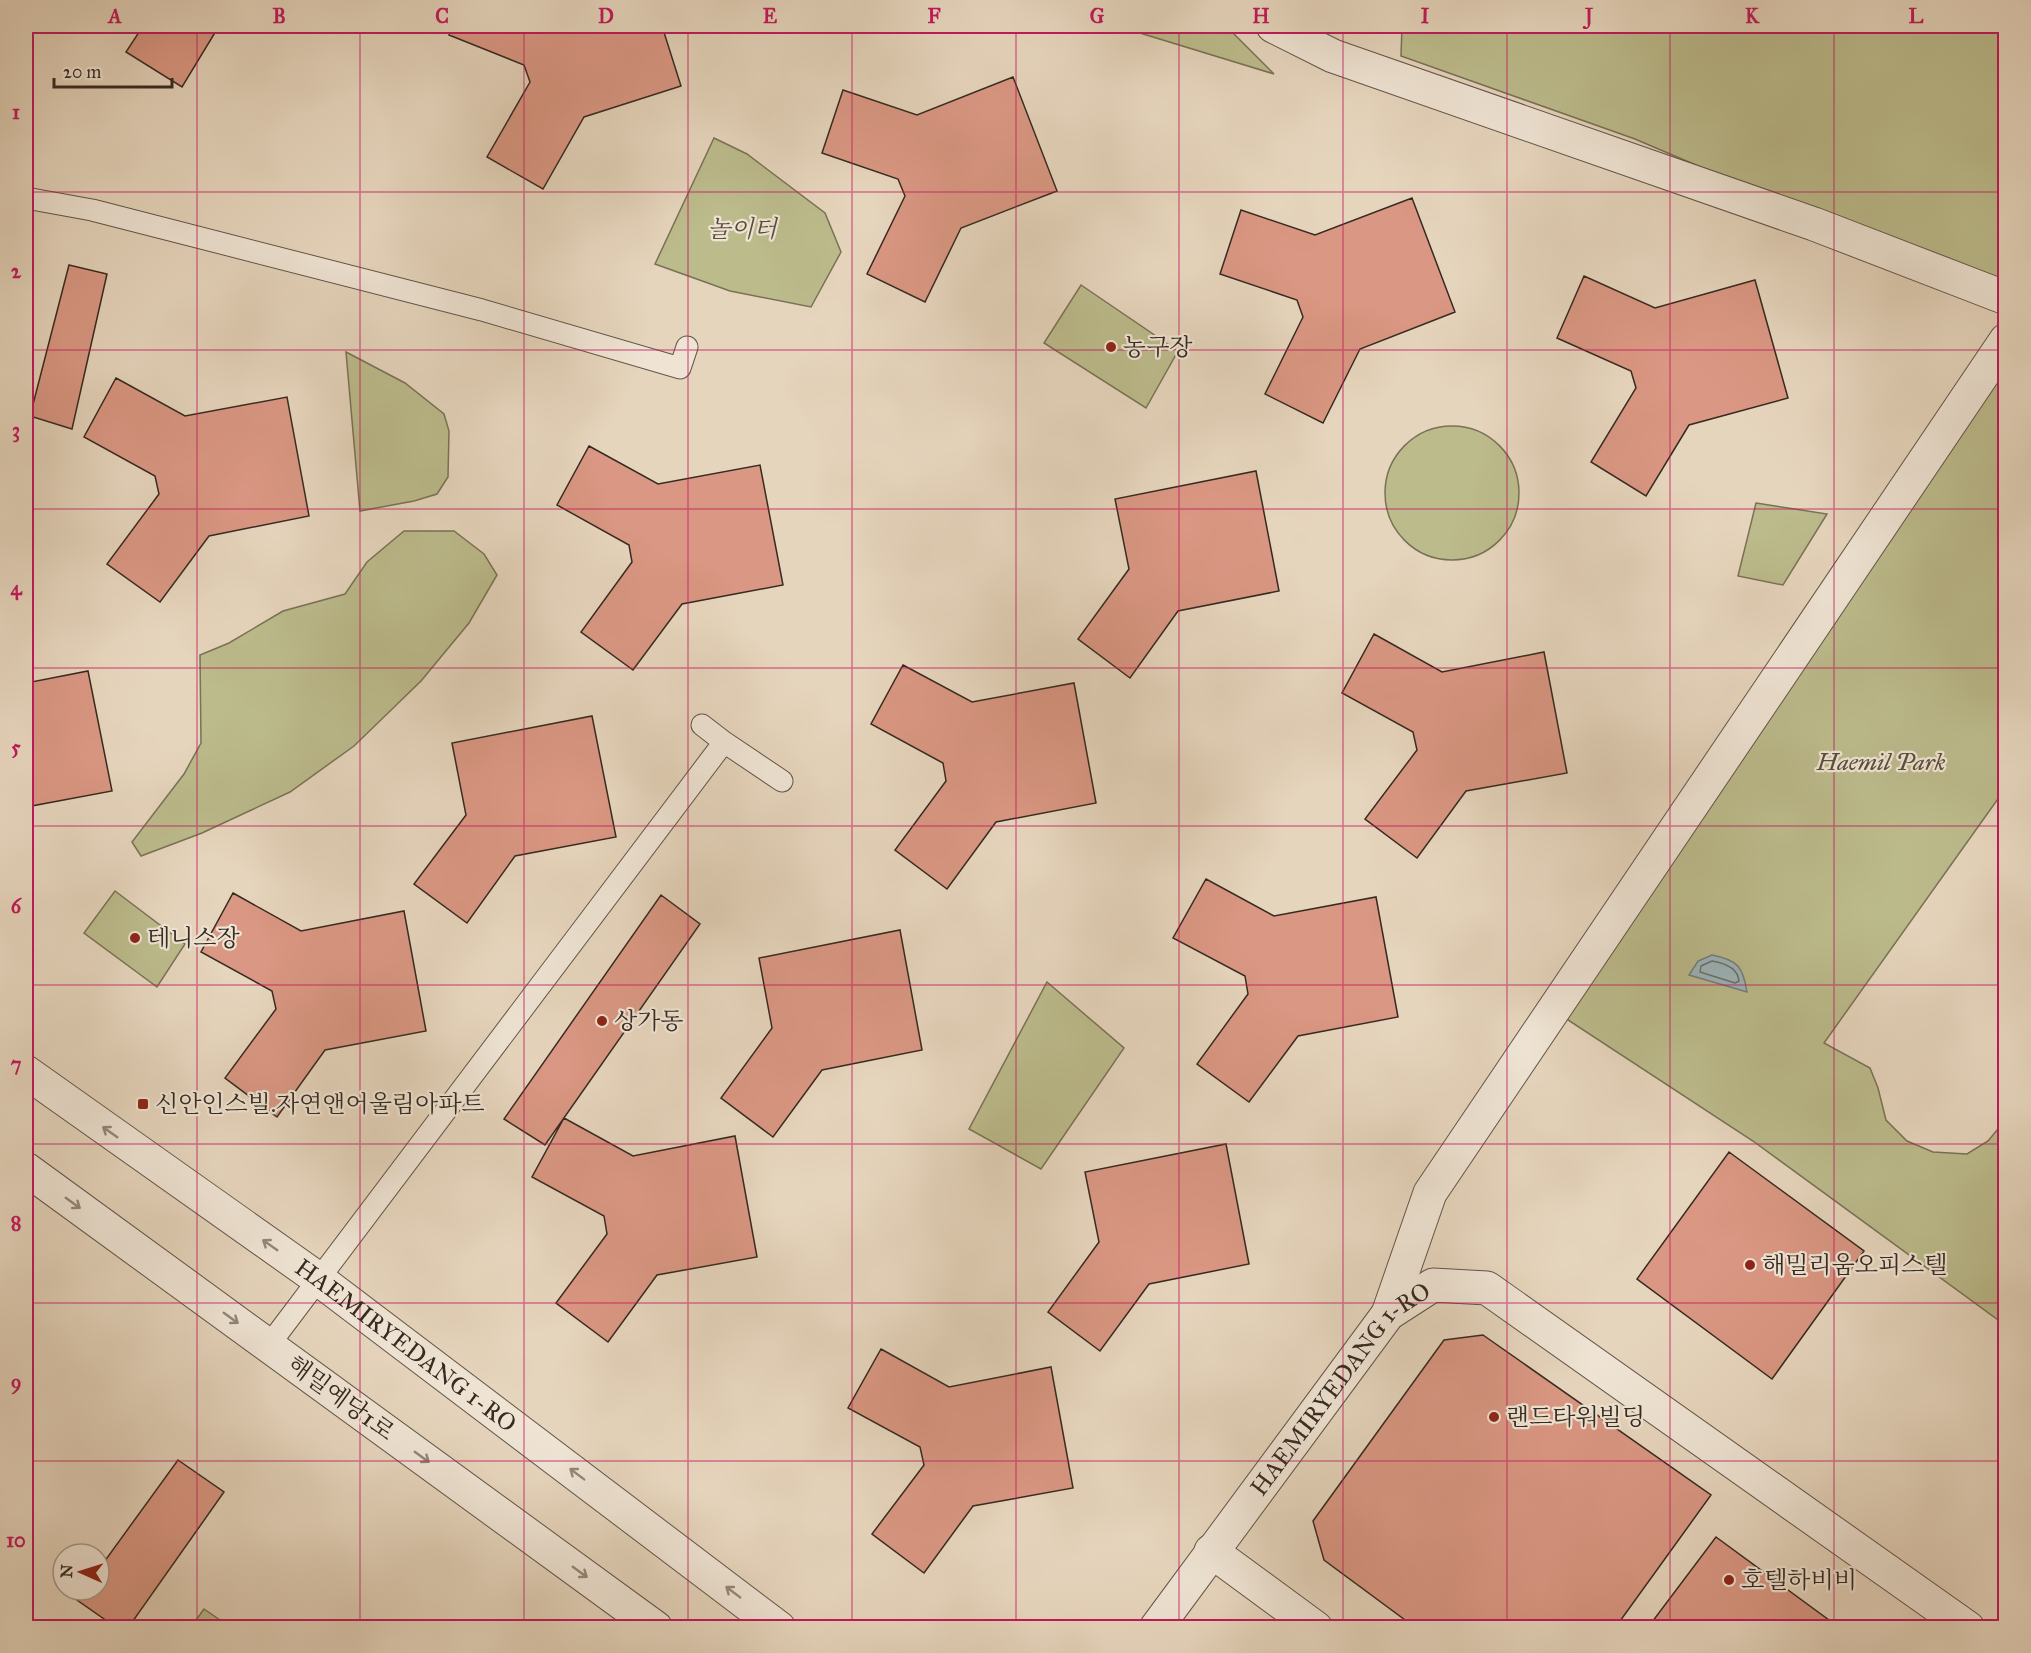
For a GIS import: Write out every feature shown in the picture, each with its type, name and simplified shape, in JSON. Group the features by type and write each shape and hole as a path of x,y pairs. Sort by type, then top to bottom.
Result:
{"street":[{"path":"1273,26 1333,56 1814,224 2006,298"},
{"path":"1388,1314 1430,1193 2006,340"},
{"name":"HAEMIRYEDANG 1-RO","path":"26,1072 317,1278 779,1628"},
{"name":"해밀예당1로","path":"26,1169 656,1628"},
{"name":"HAEMIRYEDANG 1-RO","path":"1156,1628 1388,1314 1433,1285 1487,1287 1968,1628"},
{"path":"1211,1551 1316,1628"}],"lane":[{"path":"26,198 92,210 482,310 680,368 687,347"},
{"path":"702,725 782,781"},
{"path":"268,1345 724,741"}],"green space":[{"path":"1117,26 1226,26 1274,74"},
{"path":"1402,26 2005,26 2005,297 1635,139 1401,56"},
{"name":"놀이터","path":"714,138 747,154 825,213 841,252 811,307 730,291 655,264"},
{"name":"농구장","path":"1081,285 1178,351 1146,408 1044,343"},
{"path":"346,352 405,383 444,414 449,431 448,477 437,494 414,501 360,511"},
{"name":"Haemil Park","path":"2005,369 2005,789 1824,1043 1870,1068 1886,1120 1907,1141 1933,1152 1967,1154 1988,1141 2003,1123 2005,1124 2005,1325 1753,1141 1565,1018"},
{"path":"1452,426 1478,431 1499,446 1514,467 1519,493 1514,519 1499,540 1478,555 1452,560 1426,555 1405,540 1390,519 1385,493 1390,467 1405,446 1426,431"},
{"path":"1756,503 1827,514 1783,585 1738,576"},
{"path":"404,531 454,531 484,554 497,575 469,623 421,681 354,746 290,792 202,833 141,856 132,842 184,774 201,743 200,655 229,643 283,611 345,594 367,562"},
{"name":"테니스장","path":"115,891 185,944 157,987 84,933"},
{"path":"1047,982 1124,1048 1041,1169 969,1129"},
{"path":"204,1609 230,1627 191,1627"}],"water":[{"path":"1712,955 1728,959 1738,966 1744,976 1747,992 1689,975 1698,961"}],"building":[{"path":"143,26 219,26 182,87 126,52"},
{"path":"452,26 662,26 681,86 584,117 543,189 487,157 530,82 524,65 449,35"},
{"path":"1013,77 1057,191 961,228 925,302 867,274 905,196 898,179 822,153 843,90 917,115"},
{"path":"1412,198 1455,312 1360,349 1323,423 1265,394 1303,317 1297,300 1220,274 1241,210 1315,235"},
{"path":"69,265 107,274 72,429 30,416"},
{"path":"1584,276 1655,308 1755,280 1788,398 1689,425 1646,496 1591,462 1636,388 1631,371 1557,338"},
{"path":"116,378 185,416 287,397 309,516 209,536 160,602 107,564 159,494 155,476 84,437"},
{"path":"589,446 658,484 760,465 783,585 682,604 633,670 581,632 632,562 629,545 557,505"},
{"path":"1256,471 1279,591 1178,611 1130,678 1078,639 1129,569 1115,499"},
{"path":"1374,634 1442,672 1544,652 1567,773 1466,791 1417,858 1365,819 1417,750 1413,732 1342,693"},
{"path":"903,665 972,702 1074,683 1096,803 996,822 947,889 895,850 946,781 943,763 871,724"},
{"path":"88,671 112,791 26,807 26,683"},
{"path":"592,716 616,837 515,856 467,923 414,884 466,815 452,743"},
{"path":"1206,879 1274,916 1376,897 1398,1017 1298,1036 1249,1102 1197,1064 1248,994 1245,976 1173,938"},
{"path":"233,893 301,931 404,911 426,1031 325,1050 277,1117 225,1078 276,1009 272,991 201,952"},
{"name":"상가동","path":"661,895 700,924 545,1145 504,1119"},
{"path":"900,930 922,1050 822,1070 773,1137 721,1098 772,1028 759,958"},
{"path":"564,1118 633,1156 735,1136 757,1257 657,1275 608,1342 556,1303 607,1234 604,1216 532,1177"},
{"path":"1226,1144 1249,1264 1149,1284 1100,1351 1048,1312 1099,1242 1085,1172"},
{"name":"해밀리움오피스텔","path":"1729,1152 1864,1251 1772,1379 1637,1279"},
{"name":"랜드타워빌딩","path":"1483,1335 1711,1495 1615,1628 1416,1628 1324,1560 1313,1521 1444,1340"},
{"path":"881,1349 949,1387 1051,1367 1073,1488 973,1506 924,1573 872,1534 924,1465 920,1447 848,1408"},
{"path":"178,1460 224,1492 128,1628 117,1628 80,1602 111,1602 111,1552"},
{"name":"호텔하비비","path":"1716,1537 1833,1623 1830,1628 1652,1628 1649,1626"}],"place":[{"name":"농구장","path":"1111,347"},
{"name":"테니스장","path":"135,938"},
{"name":"상가동","path":"602,1021"},
{"name":"신안인스빌.자연앤어울림아파트","path":"143,1104"},
{"name":"해밀리움오피스텔","path":"1750,1265"},
{"name":"랜드타워빌딩","path":"1494,1417"},
{"name":"호텔하비비","path":"1729,1580"}]}
